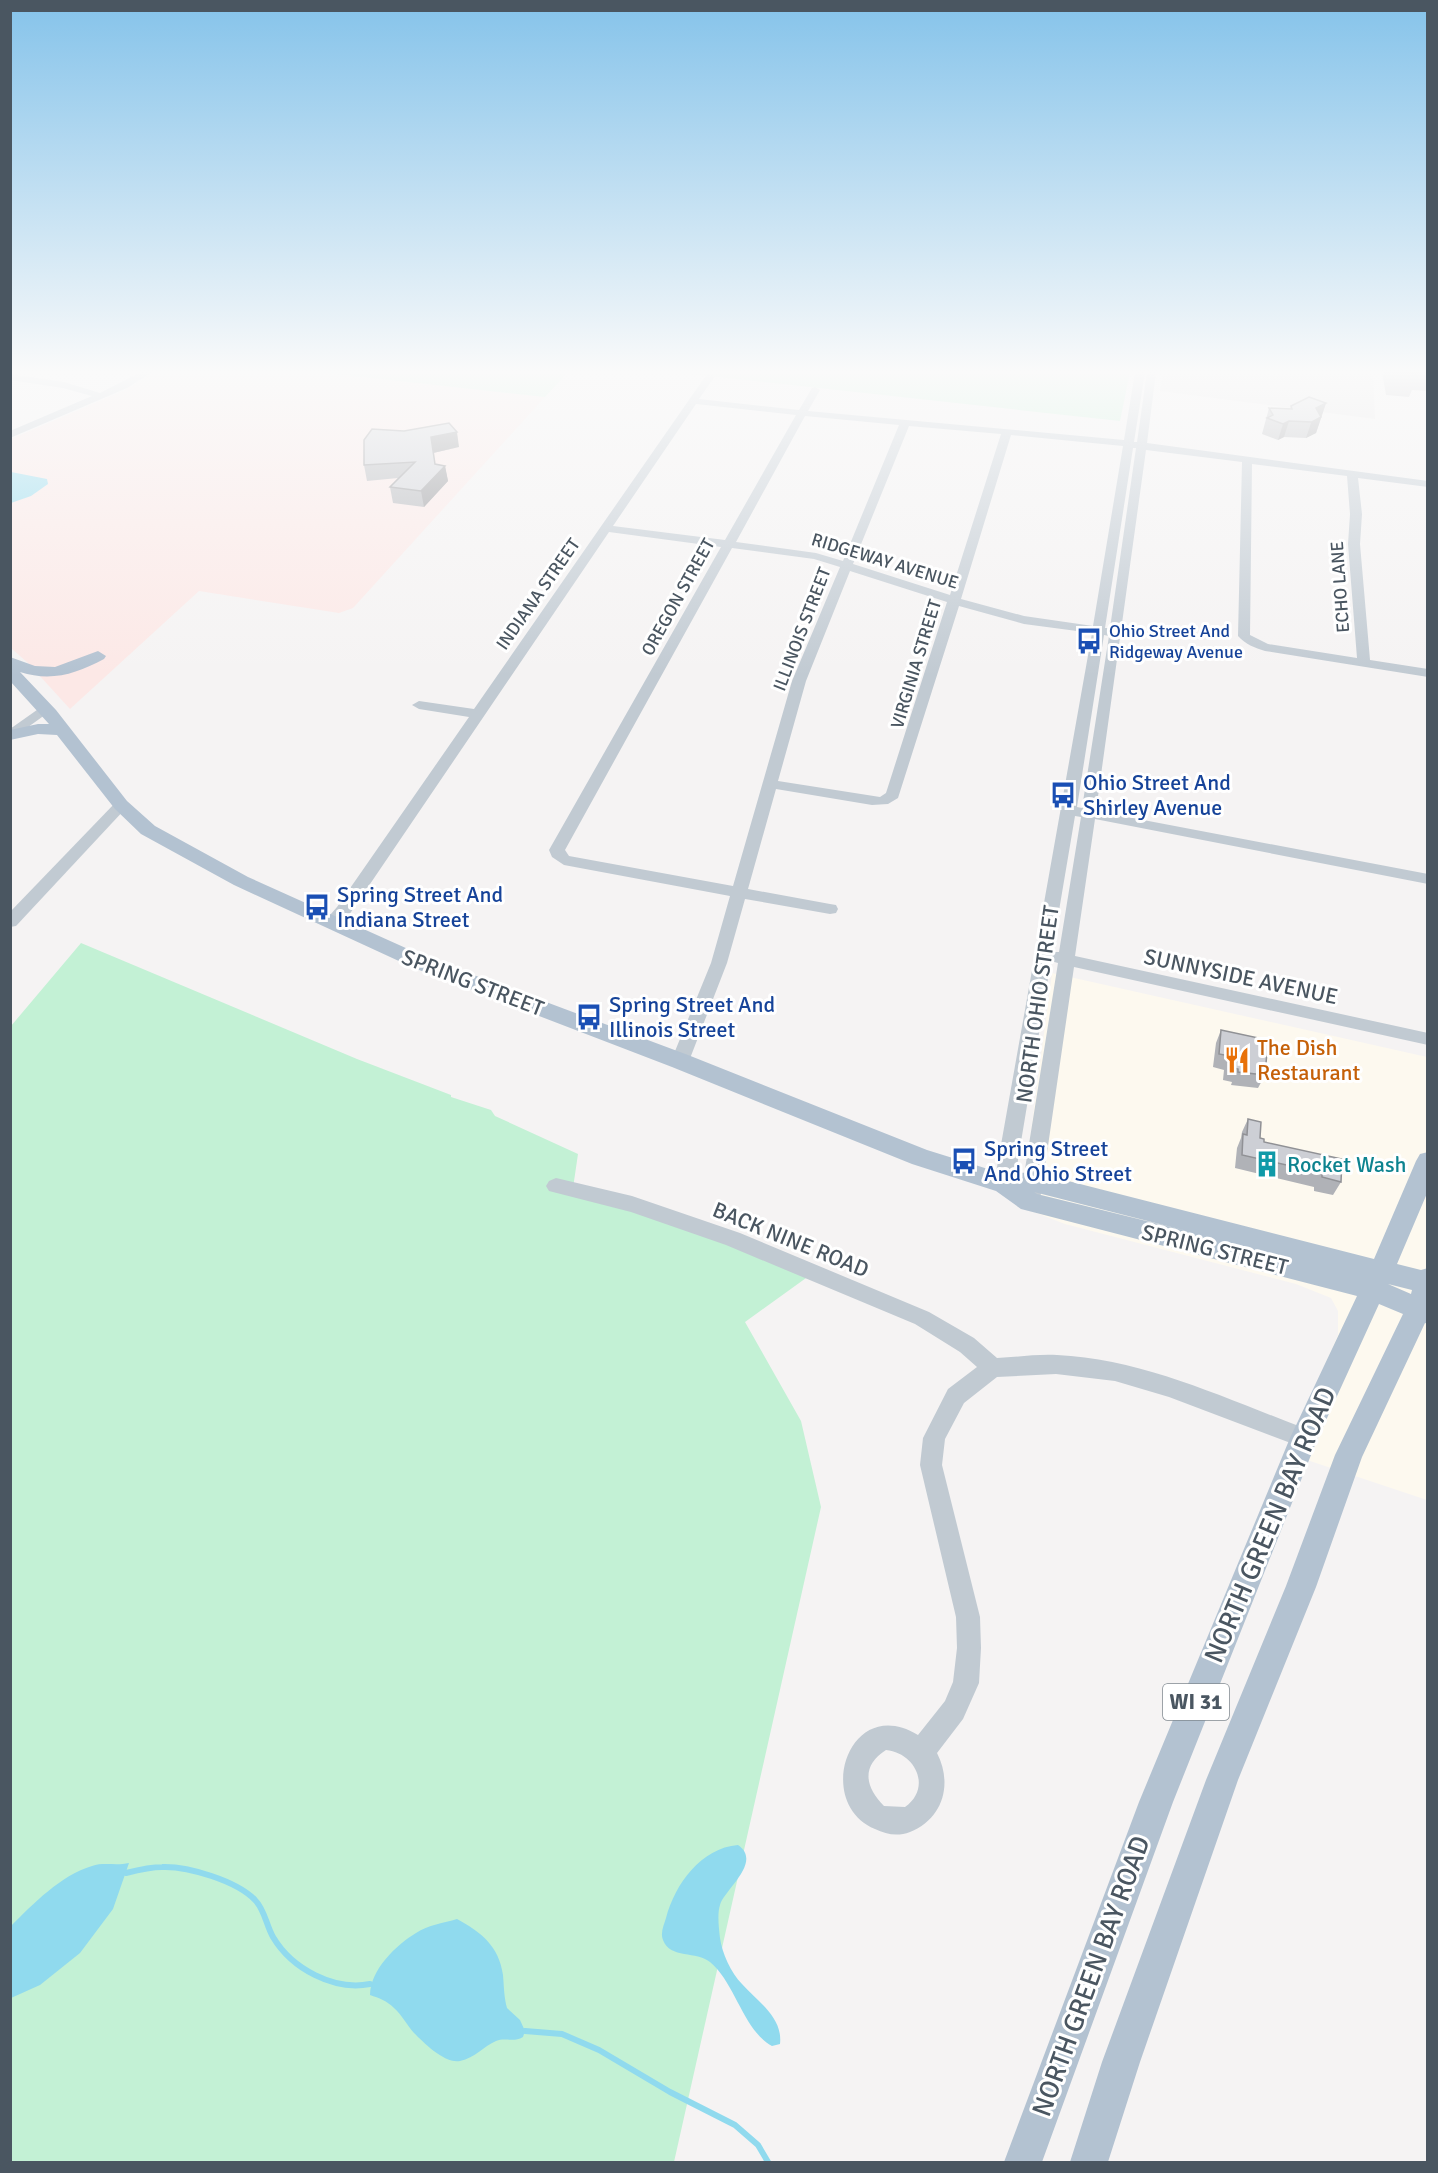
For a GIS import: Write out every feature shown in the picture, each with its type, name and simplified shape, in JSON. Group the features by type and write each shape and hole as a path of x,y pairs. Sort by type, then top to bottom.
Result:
{"main road":[{"path":"10,662 29,671 48,674 67,671 98,656"},
{"name":"SPRING STREET","path":"10,671 62,730 121,805 148,830 241,880 421,963 680,1061 920,1157 1031,1192 1378,1279 1425,1294"},
{"path":"11,735 38,729 62,730"},
{"name":"NORTH GREEN BAY ROAD","path":"1023,2163 1156,1802 1304,1437 1378,1279 1428,1161"},
{"name":"NORTH GREEN BAY ROAD","path":"1089,2163 1125,2050 1222,1780 1301,1587 1349,1455 1425,1294"}],"street":[{"name":"INDIANA STREET","path":"332,922 349,902 643,473"},
{"name":"OREGON STREET","path":"740,892 564,860 557,854 558,847 768,473"},
{"name":"ILLINOIS STREET","path":"680,1061 719,963 800,681 884,473"},
{"name":"VIRGINIA STREET","path":"770,784 872,801 885,800 894,795 994,473"},
{"name":"NORTH OHIO STREET","path":"1004,1184 1082,737 1118,503 1127,473"},
{"name":"NORTH OHIO STREET","path":"1031,1192 1116,633 1133,505 1134,473"},
{"path":"1247,473 1242,633 1246,638 1265,647 1428,673"},
{"path":"1348,473 1428,484"},
{"name":"ECHO LANE","path":"1352,474 1356,514 1354,544 1364,663"},
{"path":"1118,503 1133,505"},
{"name":"RIDGEWAY AVENUE","path":"605,528 798,553 845,565 1007,617 1116,633"},
{"path":"1109,559 1126,562"},
{"path":"1090,681 1108,684"},
{"path":"419,705 478,714"},
{"path":"11,735 44,709"},
{"path":"1082,737 1099,740"},
{"path":"10,922 121,805"},
{"path":"1068,810 1428,879"},
{"path":"740,892 830,909"},
{"name":"SUNNYSIDE AVENUE","path":"1044,955 1428,1039"},
{"path":"1026,1061 1051,1063"},
{"path":"1017,1115 1042,1121"},
{"name":"BACK NINE ROAD","path":"556,1186 632,1204 733,1239 922,1318 967,1346 993,1368"},
{"path":"919,1750 926,1746 954,1710 966,1683 969,1648 968,1617 931,1465 934,1437 956,1396 993,1368 1056,1364 1115,1371 1170,1387 1304,1437"}],"shaded area":[{"path":"11,473 475,473 353,608 339,613 199,591 70,709 11,648"},
{"path":"1052,973 1427,1057 1427,1500 1286,1453 1338,1335 1338,1311 1331,1298 1296,1284 1065,1224 1021,1207"}],"green space":[{"path":"81,943 357,1059 451,1095 451,1097 491,1110 495,1116 578,1154 573,1188 813,1273 745,1322 801,1421 821,1507 674,2162 11,2162 11,1026"}],"water":[{"path":"11,473 47,479 48,484 31,496 11,503"},
{"path":"738,1845 745,1852 746,1859 740,1876 720,1905 718,1917 721,1944 734,1974 774,2018 778,2026 780,2044 772,2046 754,2029 727,1982 710,1962 671,1950 666,1946 662,1937 670,1905 692,1870 712,1853"},
{"path":"129,1863 113,1909 80,1953 40,1985 11,1998 11,1926 48,1891 69,1876 96,1865"},
{"path":"457,1919 474,1929 493,1948 501,1965 507,2008 520,2020 525,2031 523,2037 519,2039 496,2041 470,2057 454,2061 435,2052 414,2033 391,2006 370,1995 374,1976 400,1944 426,1928"}],"building":[{"path":"404,473 438,473 421,491 390,487"},
{"path":"1221,1030 1268,1040 1265,1075 1238,1072 1238,1069 1229,1067 1230,1056 1219,1054"},
{"path":"1248,1119 1261,1122 1260,1138 1264,1139 1264,1142 1342,1159 1341,1182 1322,1177 1322,1173 1242,1155 1243,1134 1247,1135"}],"waterway":[{"path":"126,1873 173,1867 225,1881 255,1900 261,1908 273,1937 291,1959 303,1968 328,1981 342,1984 370,1984"},
{"path":"525,2031 562,2034 599,2050 670,2092 735,2125 758,2145 768,2162"}],"place":[{"name":"Ohio Street And Ridgeway Avenue","path":"1089,641"},
{"name":"Ohio Street And Shirley Avenue","path":"1063,795"},
{"name":"Spring Street And Indiana Street","path":"317,907"},
{"name":"Spring Street And Illinois Street","path":"589,1017"},
{"name":"The Dish Restaurant","path":"1237,1060"},
{"name":"Spring Street And Ohio Street","path":"964,1161"},
{"name":"Rocket Wash","path":"1267,1164"}]}
